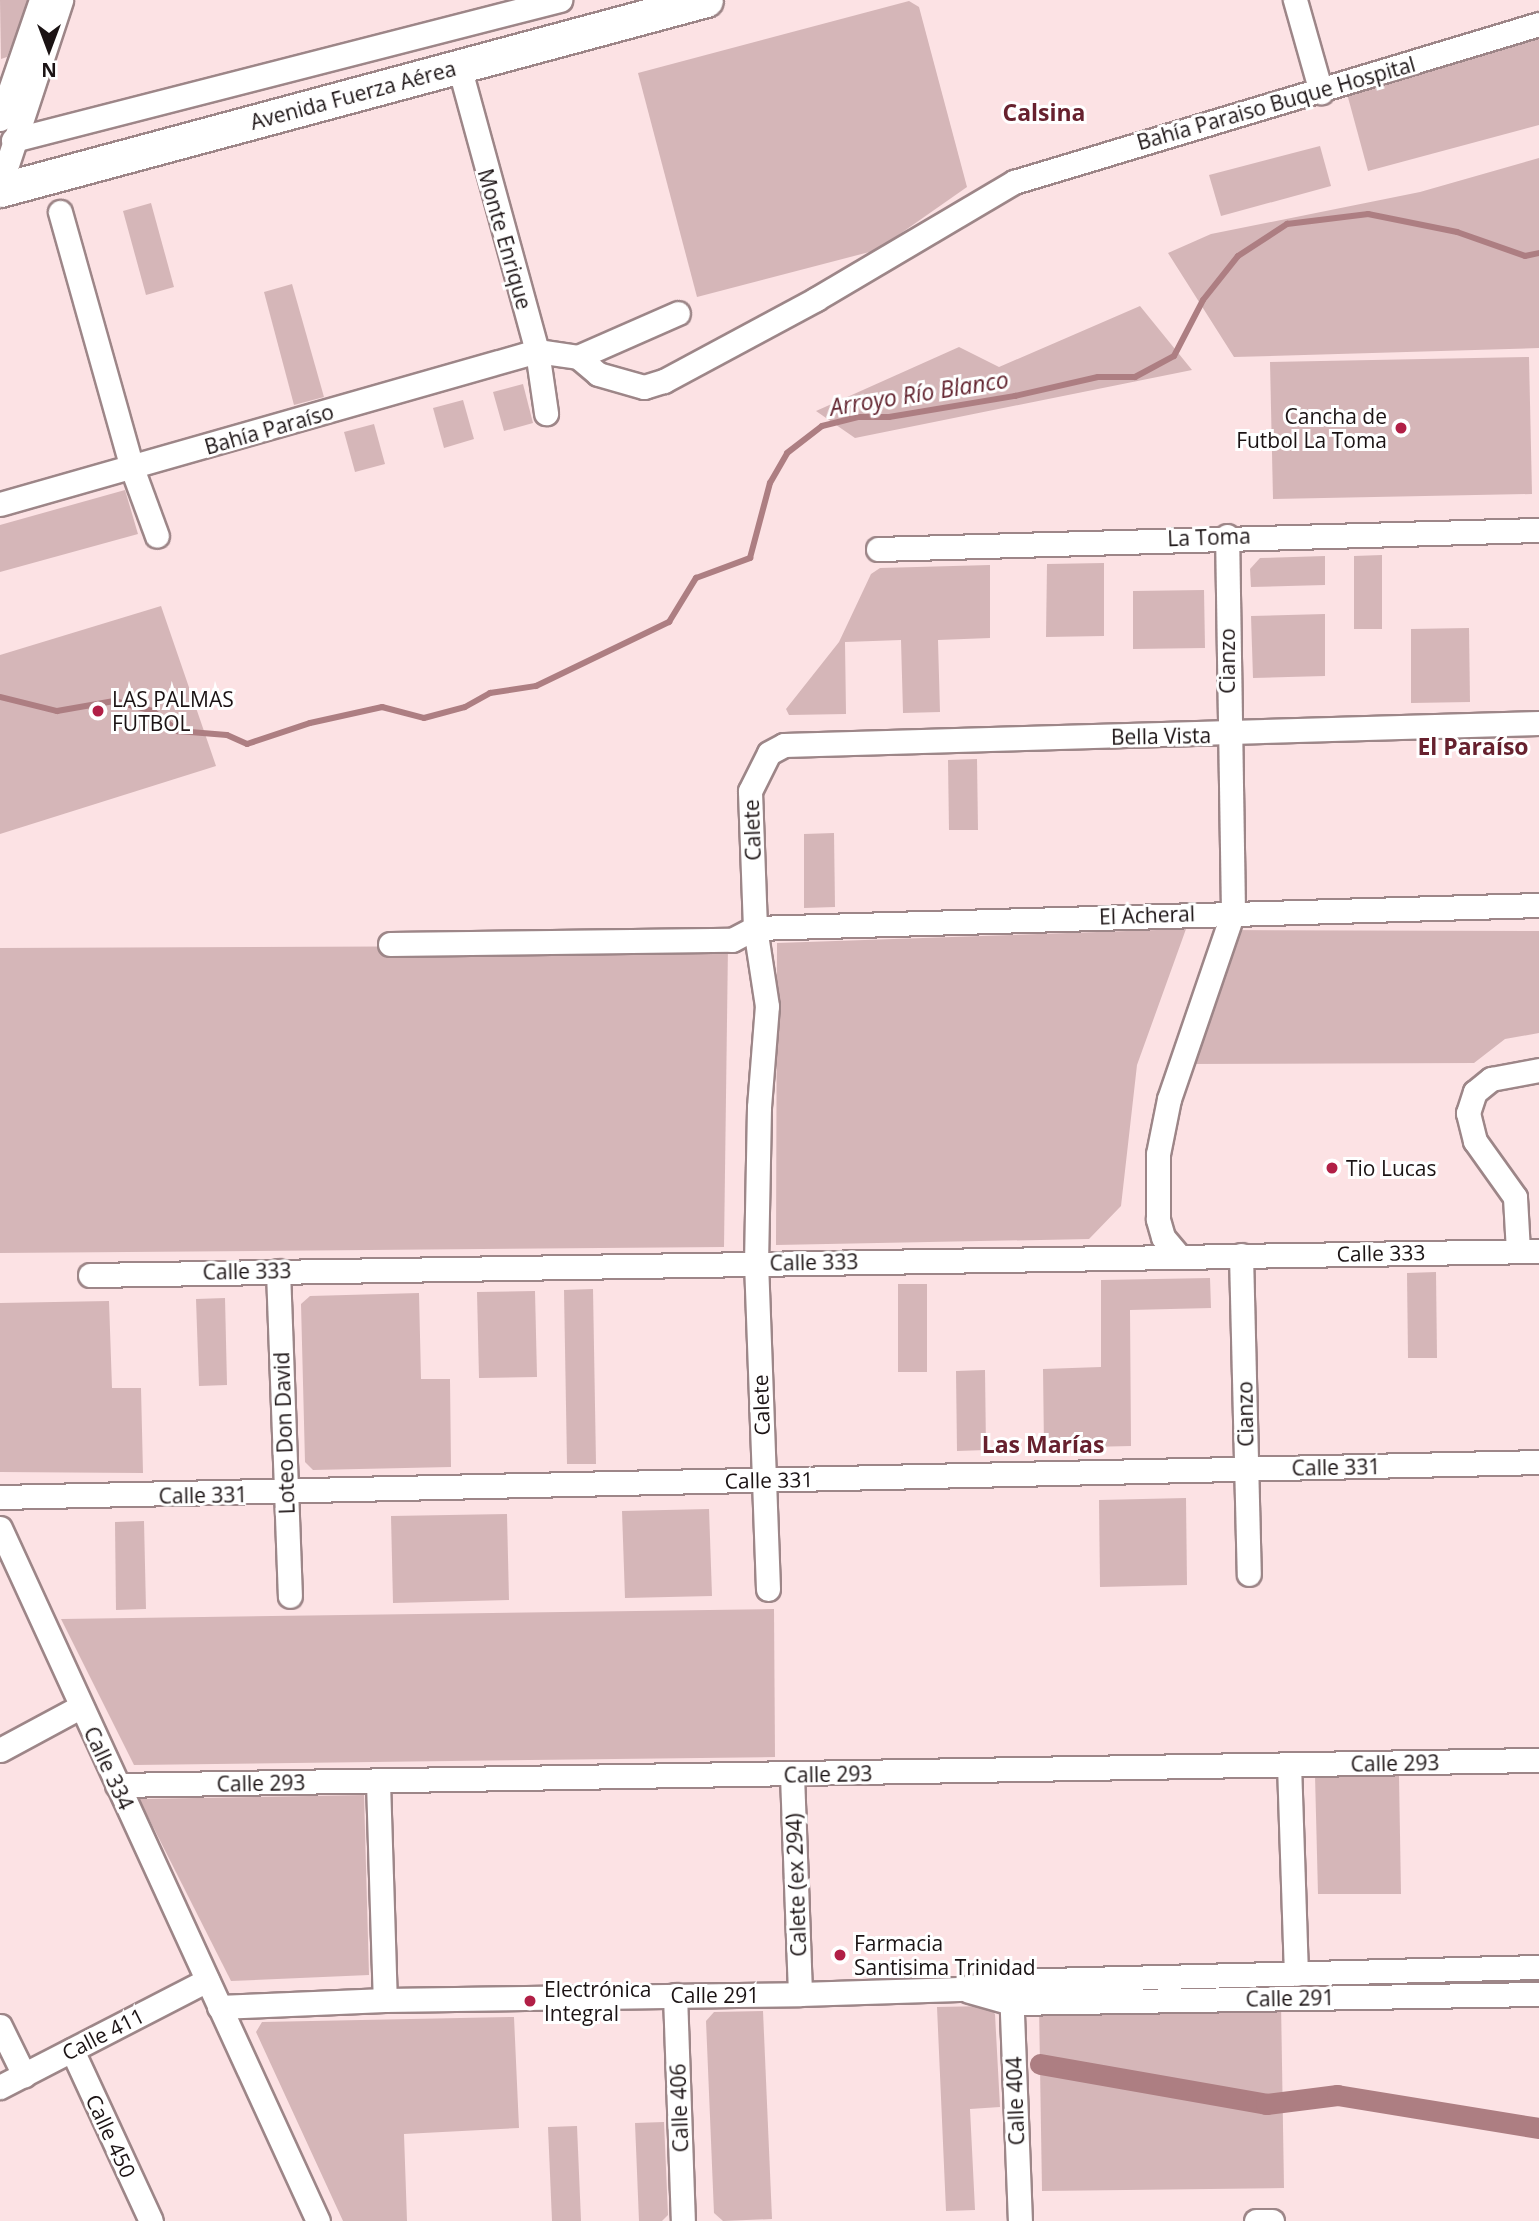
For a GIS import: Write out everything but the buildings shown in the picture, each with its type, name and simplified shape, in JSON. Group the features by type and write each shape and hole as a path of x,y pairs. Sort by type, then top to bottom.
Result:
{"main road":[{"name":"Avenida Fuerza Aérea","path":"0,188 706,0"}],"street":[{"path":"0,120 41,0"},
{"path":"0,188 13,140 16,76 61,0"},
{"path":"13,140 560,0"},
{"path":"1295,0 1321,92"},
{"name":"Bahía Paraiso Buque Hospital","path":"578,357 598,374 621,381 644,387 664,381 816,299 1014,183 1539,24"},
{"name":"Monte Enrique","path":"459,66 537,351 545,414"},
{"path":"60,212 132,468 157,536"},
{"path":"537,351 578,357 678,313"},
{"name":"Bahía Paraíso","path":"0,505 537,351"},
{"name":"La Toma","path":"878,549 1227,536 1539,530"},
{"name":"Cianzo","path":"1227,536 1227,734 1233,912"},
{"name":"Bella Vista","path":"784,745 1539,723"},
{"name":"Calete","path":"768,1589 756,1264 759,1107 766,1006 755,928 750,791 769,753 784,745"},
{"name":"El Acheral","path":"390,944 732,940 755,928 1539,905"},
{"path":"1178,1255 1163,1237 1158,1219 1158,1154 1169,1099 1233,912"},
{"path":"1529,1251 1515,1197 1475,1141 1468,1113 1475,1092 1491,1079 1539,1070"},
{"path":"1136,1255 1158,1219"},
{"name":"Calle 333","path":"90,1275 1136,1255 1529,1251"},
{"name":"Cianzo","path":"1241,1255 1249,1574"},
{"name":"Loteo Don David","path":"278,1271 289,1596"},
{"name":"Calle 331","path":"0,1497 286,1494 764,1479 1539,1462"},
{"name":"Calle 334","path":"0,1528 318,2221"},
{"path":"0,1750 80,1707"},
{"name":"Calle 293","path":"117,1785 1539,1760"},
{"path":"1289,1765 1296,1974"},
{"name":"Calete (ex 294)","path":"792,1775 800,1994"},
{"path":"378,1782 385,2000"},
{"name":"Calle 291","path":"1011,1992 1296,1974 1539,1967"},
{"name":"Calle 411","path":"0,2087 206,1980"},
{"name":"Calle 291","path":"219,2007 385,2000 959,1989 1011,1992 1539,1994"},
{"name":"Calle 404","path":"1011,1992 1020,2221"},
{"name":"Calle 406","path":"675,1995 683,2221"},
{"path":"0,2026 24,2075"},
{"name":"Calle 450","path":"72,2050 150,2221"},
{"path":"1256,2221 1271,2221"}],"shaded area":[{"path":"0,0 29,0 7,57 1,59"},
{"path":"909,1 919,7 967,187 877,250 697,297 638,73"},
{"path":"1539,38 1539,125 1368,171 1346,90"},
{"path":"1320,146 1331,186 1221,216 1209,175"},
{"path":"1539,158 1539,348 1234,357 1168,253 1211,234 1420,192"},
{"path":"151,203 174,287 146,295 123,211"},
{"path":"292,284 324,397 294,405 264,292"},
{"path":"1140,306 1192,370 855,438 816,411 959,347 999,367"},
{"name":"Cancha de Futbol La Toma","path":"1529,357 1532,494 1273,499 1270,362"},
{"path":"523,384 533,423 504,431 493,392"},
{"path":"463,400 474,439 444,448 433,408"},
{"path":"374,424 385,464 355,472 344,432"},
{"path":"125,490 138,534 0,572 0,525"},
{"path":"1382,555 1382,629 1354,629 1354,556"},
{"path":"1325,556 1325,585 1251,587 1250,569 1260,558"},
{"path":"1104,563 1104,636 1046,637 1047,564"},
{"path":"990,565 990,638 938,640 940,712 903,713 901,640 845,642 846,714 789,715 786,709 839,642 871,574 880,568"},
{"path":"1204,590 1205,648 1133,649 1133,591"},
{"name":"LAS PALMAS FUTBOL","path":"161,606 216,766 0,834 0,655"},
{"path":"1325,614 1325,676 1253,678 1251,616"},
{"path":"1469,628 1470,702 1411,703 1411,629"},
{"path":"977,759 978,830 949,830 948,760"},
{"path":"834,833 835,907 804,908 804,834"},
{"path":"1186,929 1137,1065 1121,1206 1089,1239 776,1245 777,943"},
{"path":"1228,930 1539,931 1539,1033 1505,1039 1474,1063 1181,1064"},
{"path":"728,945 724,1247 0,1253 0,948"},
{"path":"1436,1272 1437,1358 1408,1358 1407,1273"},
{"path":"1210,1278 1211,1308 1130,1310 1131,1446 1044,1448 1043,1369 1101,1367 1101,1280"},
{"path":"898,1284 927,1284 927,1372 898,1372"},
{"path":"593,1289 596,1464 567,1464 564,1290"},
{"path":"535,1291 537,1377 479,1378 477,1292"},
{"path":"419,1293 421,1379 450,1379 451,1467 313,1470 305,1462 301,1304 310,1296"},
{"path":"225,1298 227,1385 199,1386 196,1299"},
{"path":"109,1301 112,1388 141,1388 143,1473 0,1472 0,1303"},
{"path":"985,1370 986,1450 957,1451 956,1371"},
{"path":"1186,1498 1187,1585 1100,1587 1099,1500"},
{"path":"709,1509 712,1596 625,1598 622,1511"},
{"path":"507,1514 509,1600 393,1603 391,1516"},
{"path":"144,1521 146,1609 116,1610 115,1522"},
{"path":"774,1609 775,1757 134,1765 61,1619"},
{"path":"1315,1775 1399,1776 1401,1894 1318,1894"},
{"path":"364,1795 369,1975 231,1981 139,1799"},
{"path":"1281,2002 1284,2188 1042,2191 1039,2005"},
{"path":"987,2006 995,2014 1000,2107 970,2109 975,2210 946,2211 937,2007"},
{"path":"763,2011 772,2219 723,2221 714,2213 706,2021 714,2012"},
{"path":"514,2017 519,2128 404,2134 407,2221 343,2221 256,2032 262,2022"},
{"path":"664,2122 668,2215 662,2221 639,2221 635,2123"},
{"path":"577,2126 581,2221 552,2221 548,2127"}],"waterway":[{"name":"Arroyo Río Blanco","path":"0,697 57,711 114,701 153,711 178,731 227,735 247,744 310,723 382,707 424,718 465,707 490,693 536,686 669,622 696,578 750,558 770,483 787,453 822,426 858,417 889,417 1015,396 1098,377 1135,377 1174,356 1203,300 1238,256 1287,224 1368,214 1457,232 1525,256 1539,253"},
{"path":"1040,2064 1266,2104 1337,2095 1539,2128"}],"place":[{"name":"Cancha de Futbol La Toma","path":"1401,428"},
{"name":"LAS PALMAS FUTBOL","path":"98,711"},
{"name":"Tio Lucas","path":"1332,1168"},
{"name":"Farmacia Santisima Trinidad","path":"840,1955"},
{"name":"Electrónica Integral","path":"530,2001"}],"district":[{"name":"Calsina","path":"1044,112"},
{"name":"El Paraíso","path":"1473,746"},
{"name":"Las Marías","path":"1043,1444"}]}
